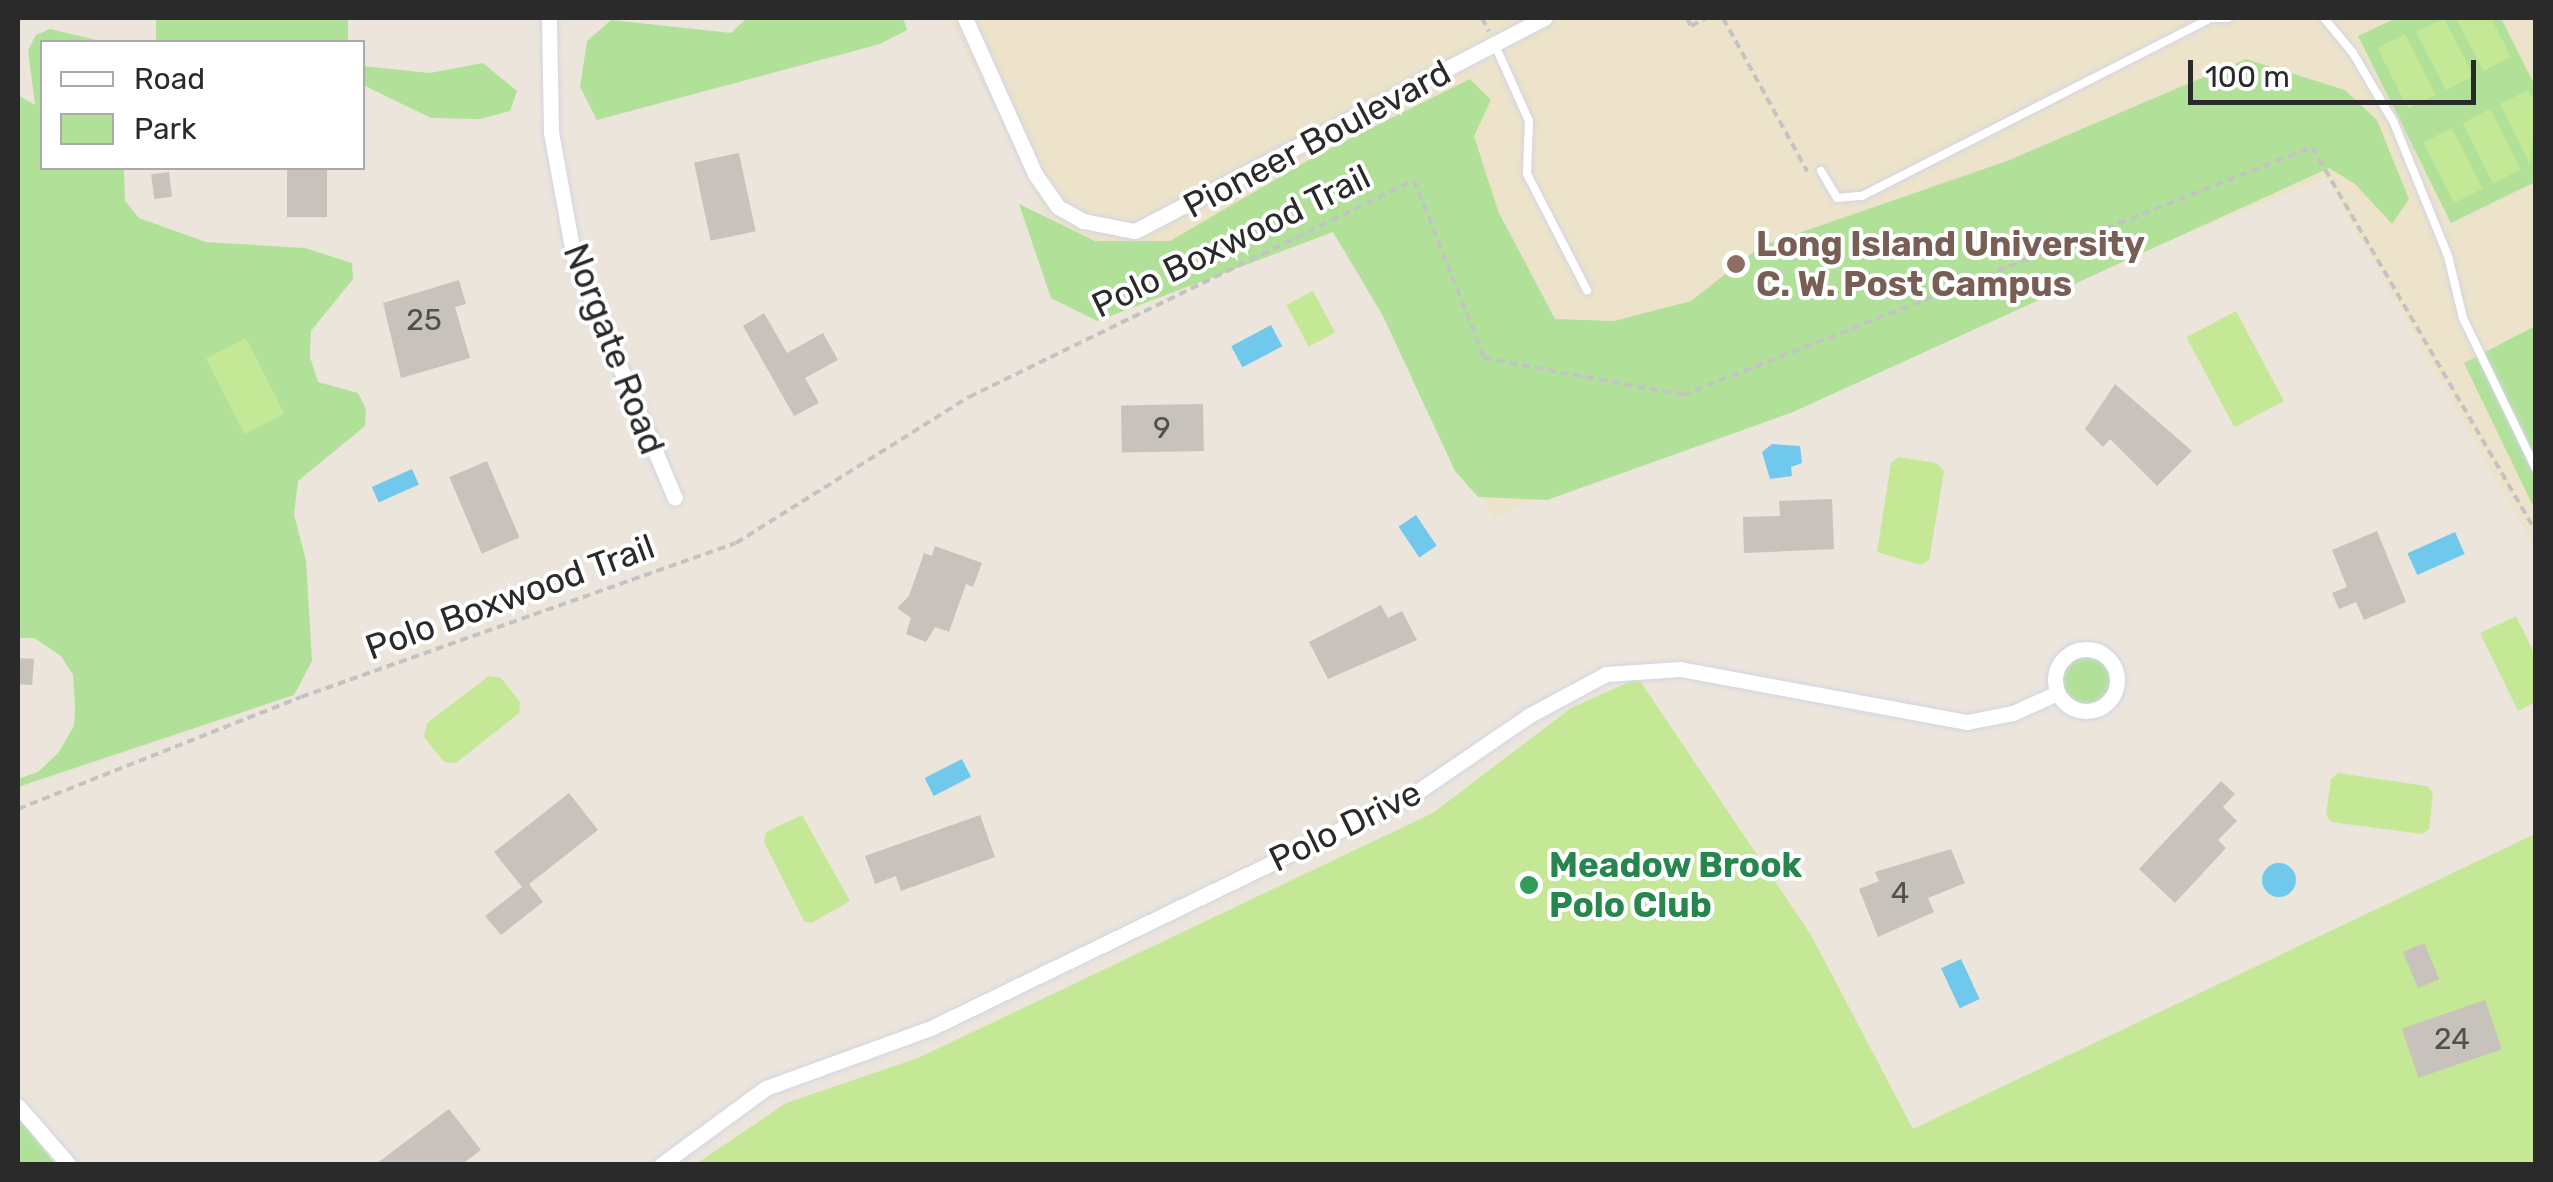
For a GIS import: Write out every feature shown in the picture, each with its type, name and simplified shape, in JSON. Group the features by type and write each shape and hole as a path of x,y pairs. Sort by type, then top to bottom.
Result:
{"street":[{"name":"Norgate Road","path":"550,18 551,132 574,258 675,498"},
{"name":"Pioneer Boulevard","path":"965,18 1034,174 1058,207 1084,221 1116,230 1152,227 1545,18"},
{"path":"2073,652 2102,653 2114,668 2116,689 2103,706 2072,708 2057,693 2058,664 2073,652"},
{"name":"Polo Drive","path":"662,1164 766,1088 931,1028 1414,794 1530,715 1606,674 1680,669 1967,722 2013,714 2057,693"},
{"path":"18,1106 68,1164"}],"lane":[{"path":"1821,171 1838,198 1862,196 2206,19 2228,18"},
{"path":"2324,18 2353,52 2394,124 2448,256 2462,318 2536,469"},
{"path":"1494,44 1529,120 1527,174 1586,290"}],"path":[{"path":"1687,18 1691,26 1706,18"},
{"path":"1723,18 1810,177"},
{"name":"Polo Boxwood Trail","path":"18,809 302,697 736,543 969,396 1414,180 1484,358 1684,395 2312,147 2536,532"}],"shaded area":[{"name":"Long Island University C. W. Post Campus","path":"950,18 2535,18 2535,548 2326,178 1724,417 1494,517 1335,208 1097,321"}],"green space":[{"path":"156,18 348,18 348,40 156,40"},
{"path":"747,18 903,18 907,30 880,44 597,120 580,87 587,41 611,20 731,33"},
{"path":"2396,18 2501,18 2535,86 2535,182 2451,223 2358,36"},
{"path":"2444,18 2474,76 2446,90 2416,32"},
{"path":"2456,18 2491,18 2511,57 2483,71"},
{"path":"50,29 97,40 40,40 40,170 124,170 125,201 139,218 206,242 305,248 352,263 353,279 311,331 310,357 318,382 358,393 366,409 365,426 298,481 294,515 306,560 312,661 294,695 18,787 18,779 38,772 58,753 74,726 75,705 73,675 61,656 34,638 18,638 18,95 35,105 28,50 36,35"},
{"path":"2405,34 2436,95 2408,109 2377,48"},
{"path":"2246,59 2345,90 2377,120 2409,199 2392,224 2355,184 2329,168 1793,412 1547,500 1478,497 1455,471 1383,316 1333,232 1097,321 1051,298 1019,204 1095,241 1170,241 1321,153 1470,79 1491,100 1474,136 1498,211 1555,319 1614,321 1691,301 1761,246 2007,161"},
{"path":"483,63 517,91 510,111 480,119 431,118 365,86 365,66 430,73"},
{"path":"2528,90 2536,105 2530,165 2500,104"},
{"path":"2490,109 2521,170 2493,184 2462,123"},
{"path":"2452,128 2483,189 2454,203 2423,143"},
{"path":"1313,291 1335,332 1309,347 1287,305"},
{"path":"2236,311 2284,401 2234,427 2187,337"},
{"path":"2535,326 2535,510 2464,363"},
{"path":"246,338 285,414 244,434 206,358"},
{"path":"1899,457 1936,463 1944,471 1929,560 1921,565 1877,552 1891,463"},
{"path":"2516,616 2536,657 2535,702 2518,711 2480,633"},
{"path":"2085,653 2104,661 2112,680 2104,699 2085,707 2066,699 2058,680 2066,661"},
{"path":"489,676 501,678 520,702 519,713 456,763 444,762 424,737 427,723"},
{"name":"Meadow Brook Polo Club","path":"1638,678 1811,935 1913,1129 2535,834 2535,1164 696,1164 786,1103 918,1058 1433,813 1571,708"},
{"path":"2338,773 2427,786 2433,793 2429,829 2422,834 2331,822 2326,814 2331,779"},
{"path":"802,815 850,901 811,923 804,921 764,842 766,832"},
{"path":"18,1117 55,1164 18,1164"}],"water":[{"path":"1271,325 1282,346 1243,367 1231,346"},
{"path":"1772,444 1800,446 1802,463 1791,467 1792,476 1770,479 1762,452"},
{"path":"412,469 419,485 379,502 372,487"},
{"path":"1416,515 1437,546 1419,557 1399,527"},
{"path":"2455,532 2465,554 2417,575 2407,553"},
{"path":"962,759 971,777 934,796 925,778"},
{"path":"2279,863 2291,868 2296,880 2291,892 2279,897 2267,892 2262,880 2267,868"},
{"path":"1961,959 1980,999 1960,1008 1941,968"}],"building":[{"path":"739,153 756,231 711,241 694,163"},
{"path":"287,170 327,170 327,217 287,217"},
{"path":"169,172 172,197 154,199 151,174"},
{"path":"459,280 466,304 455,307 470,358 401,378 383,303"},
{"path":"764,313 787,353 823,333 838,360 805,378 819,403 794,416 743,326"},
{"path":"2115,384 2192,451 2157,486 2110,439 2103,447 2085,429"},
{"path":"1203,404 1204,451 1122,452 1121,405"},
{"path":"487,461 519,537 482,553 449,477"},
{"path":"1832,499 1834,549 1744,553 1743,517 1780,516 1779,501"},
{"path":"2377,531 2406,602 2364,620 2356,602 2339,609 2332,593 2347,587 2332,550"},
{"path":"935,546 982,563 973,587 966,584 949,632 935,627 926,642 906,634 911,618 897,608 909,596 924,553 932,556"},
{"path":"1381,605 1388,618 1402,611 1417,640 1328,679 1309,642"},
{"path":"18,658 34,659 32,685 18,684"},
{"path":"2221,781 2235,794 2223,807 2237,821 2218,840 2226,848 2175,903 2139,869"},
{"path":"569,793 598,830 529,884 543,902 501,935 485,916 522,887 494,852"},
{"path":"980,815 995,857 901,891 896,876 875,884 865,856"},
{"path":"1951,849 1965,883 1928,898 1934,912 1878,937 1859,889 1879,881 1875,872"},
{"path":"2424,943 2439,979 2418,988 2403,952"},
{"path":"2485,1000 2502,1049 2419,1078 2402,1029"},
{"path":"449,1109 481,1150 462,1164 376,1164"}],"place":[{"name":"Long Island University C. W. Post Campus","path":"1736,264"},
{"name":"Meadow Brook Polo Club","path":"1529,885"}]}
